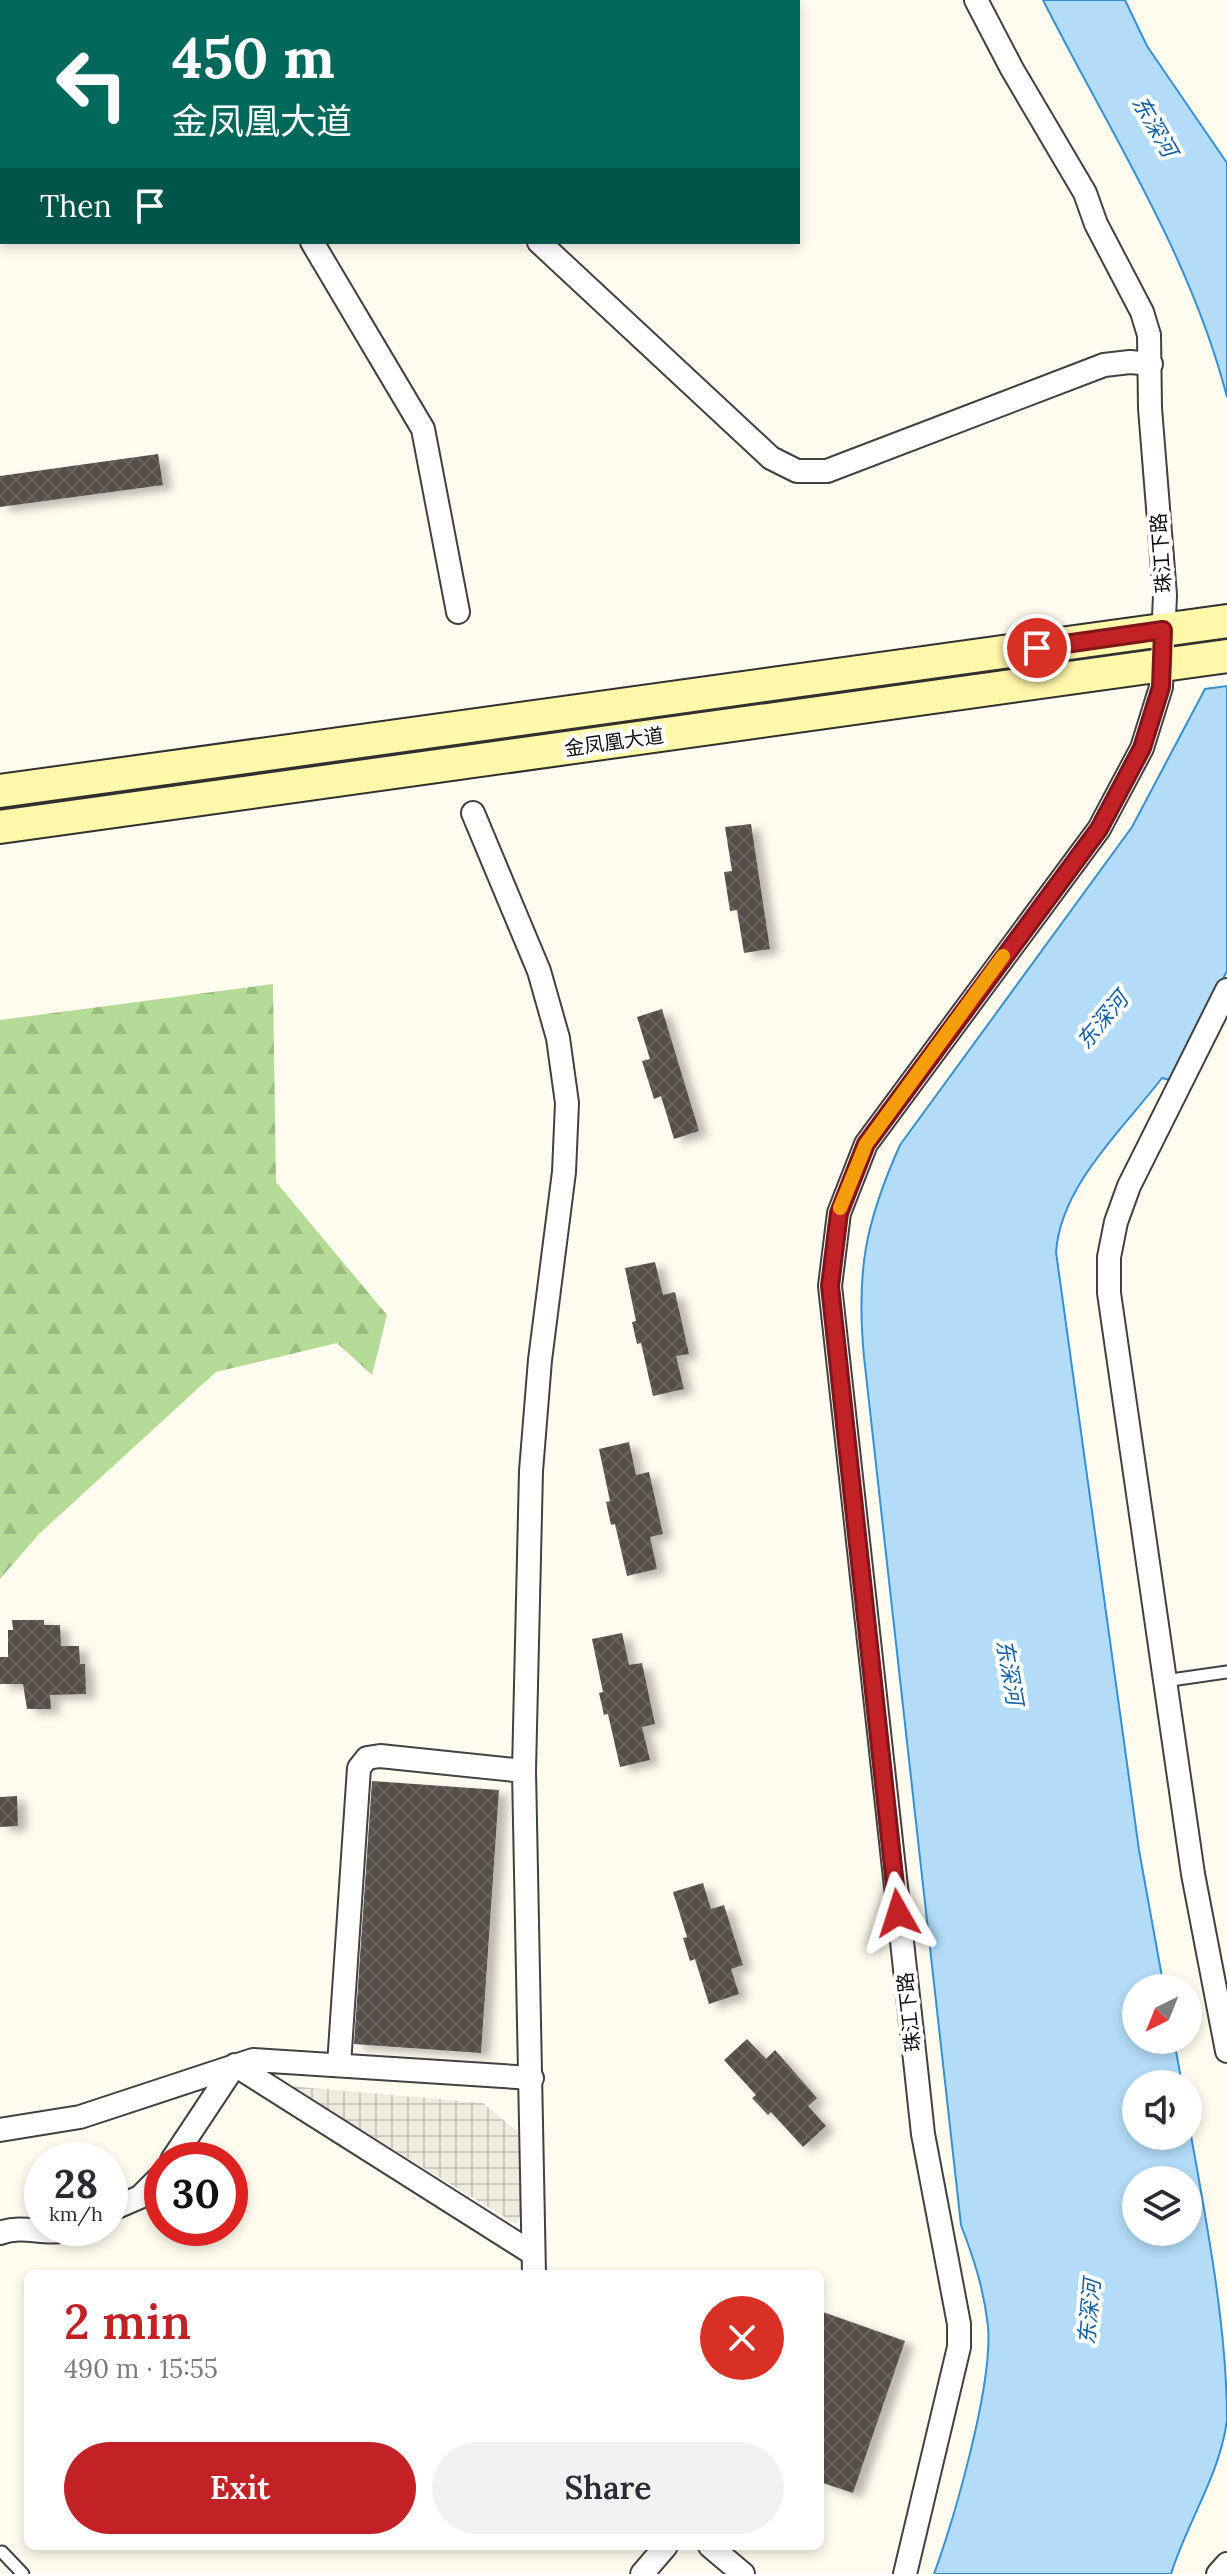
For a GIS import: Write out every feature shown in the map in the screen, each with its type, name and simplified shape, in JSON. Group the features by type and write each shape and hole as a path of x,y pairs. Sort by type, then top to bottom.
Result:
{"street":[{"name":"珠江下路","path":"905,2574 954,2377 959,2324 917,2082 830,1286 832,1249 839,1213 866,1144 1111,808 1142,748 1161,687 1165,595 1150,408 1149,335 1142,312 1096,224 1085,193 1012,69 976,0"},
{"path":"313,244 423,429 458,612"},
{"path":"541,244 771,458 797,471 827,471 1104,365 1130,362 1151,364"},
{"name":"金凤凰大道","path":"0,791 1227,621"},
{"name":"金凤凰大道","path":"0,827 1214,658"},
{"path":"473,813 539,971 558,1038 567,1103 564,1172 540,1360 531,1471 524,1771 533,2263"},
{"path":"1227,990 1129,1186 1116,1222 1109,1257 1112,1329 1164,1681 1193,1874 1227,2051"},
{"path":"339,2065 359,1768 367,1758 380,1756 524,1771"},
{"path":"0,2130 80,2117 253,2060 532,2078"},
{"path":"184,2142 235,2065"},
{"path":"235,2065 533,2263"},
{"path":"0,2233 24,2227"},
{"path":"642,2574 663,2550"},
{"path":"715,2550 743,2574"},
{"path":"1218,2574 1227,2564"}],"lane":[{"path":"1164,1681 1227,1672"},
{"path":"2,2552 23,2574"}],"green space":[{"path":"273,984 276,1182 387,1315 372,1375 337,1343 216,1372 39,1534 0,1579 0,1020"}],"shaded area":[{"path":"289,2086 483,2103 519,2133 521,2214 516,2224"}],"water":[{"name":"东深河","path":"1043,0 1125,0 1147,46 1227,163 1227,397 1211,344 1170,243"},
{"name":"东深河","path":"1227,686 1227,971 1170,1080 1162,1078 1081,1181 1060,1227 1056,1252 1139,1850 1161,1974 1122,1974 1122,2054 1177,2054 1179,2070 1122,2070 1122,2150 1194,2150 1196,2166 1122,2166 1122,2246 1202,2246 1202,2197 1219,2308 1227,2420 1218,2460 1171,2574 934,2574 962,2486 979,2415 985,2381 988,2326 978,2275 961,2225 864,1357 863,1273 878,1199 900,1145 1132,827 1205,689"}],"building":[{"path":"158,454 163,485 0,507 0,476"},
{"path":"751,824 770,949 744,953 737,910 730,911 724,872 732,871 725,827"},
{"path":"662,1009 699,1131 674,1139 661,1096 654,1099 642,1061 650,1059 637,1017"},
{"path":"655,1262 663,1295 675,1292 689,1354 676,1356 684,1389 653,1396 641,1343 637,1344 632,1322 636,1321 625,1268"},
{"path":"629,1442 636,1475 649,1472 663,1534 650,1537 657,1569 627,1576 615,1524 611,1525 606,1502 610,1501 599,1449"},
{"path":"12,1620 44,1620 44,1625 60,1625 61,1646 79,1646 80,1664 85,1664 86,1694 50,1695 51,1709 27,1709 23,1684 0,1684 0,1657 8,1657 8,1630 13,1630"},
{"path":"622,1633 629,1665 642,1663 655,1724 642,1727 650,1760 620,1767 608,1714 604,1715 599,1693 603,1692 592,1639"},
{"path":"372,1781 499,1790 481,2053 354,2044"},
{"path":"17,1796 18,1826 0,1827 0,1797"},
{"path":"703,1883 711,1909 724,1905 743,1965 731,1969 739,1994 709,2004 695,1959 690,1961 683,1938 687,1937 673,1892"},
{"path":"747,2039 766,2059 775,2050 817,2098 808,2106 826,2126 803,2147 771,2112 768,2115 752,2098 756,2095 724,2060"},
{"path":"824,2312 905,2341 853,2493 824,2483"}],"slow traffic":[{"path":"840,1208 850,1177 886,1113 1003,956"}],"route":[{"path":"898,1913 830,1286 832,1249 850,1177 866,1144 1099,829 1142,748 1152,721 1161,687 1163,630 1037,648"}]}
